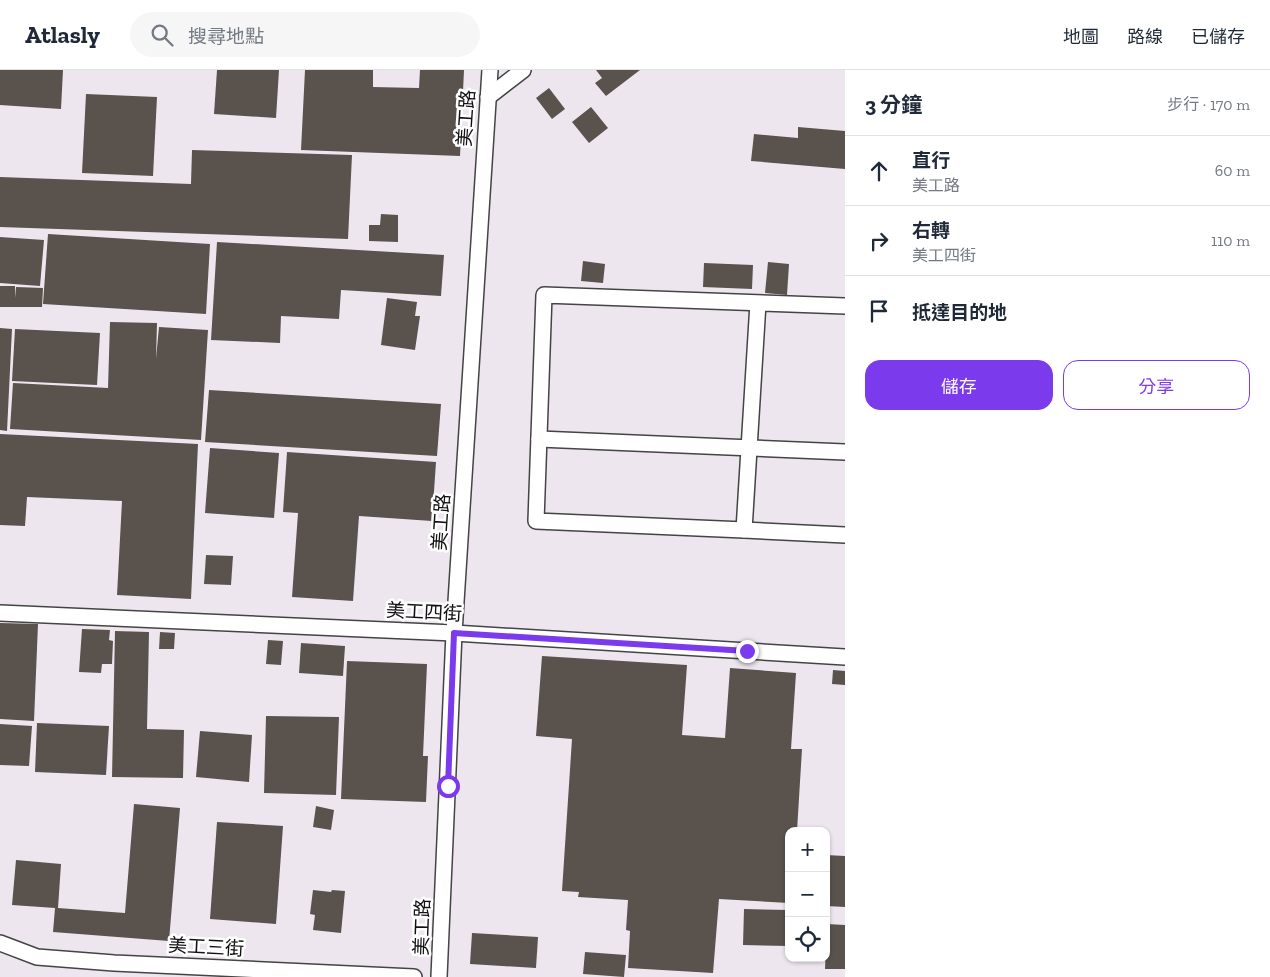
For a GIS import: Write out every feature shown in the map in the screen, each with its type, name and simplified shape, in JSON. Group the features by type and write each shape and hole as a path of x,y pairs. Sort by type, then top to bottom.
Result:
{"street":[{"name":"美工路","path":"440,977 454,633 490,70"},
{"path":"488,97 523,70"},
{"path":"845,306 544,295 536,521 845,535"},
{"path":"744,530 758,303"},
{"path":"539,439 845,452"},
{"name":"美工四街","path":"0,613 454,633 845,657"},
{"name":"美工三街","path":"0,943 37,957 114,963 414,977"}],"shaded area":[{"path":"0,70 845,70 845,977 0,977"}],"building":[{"path":"0,70 63,70 61,109 0,105"},
{"path":"217,70 279,70 276,118 214,114"},
{"path":"305,70 373,70 373,87 419,88 420,70 464,70 460,156 301,150"},
{"path":"596,70 640,70 606,96 595,83 602,78"},
{"path":"549,88 565,109 552,119 536,98"},
{"path":"86,94 157,97 153,176 82,173"},
{"path":"591,107 608,128 589,143 572,122"},
{"path":"798,127 845,131 845,169 751,161 754,134 798,138"},
{"path":"192,150 352,155 348,239 0,227 0,177 191,184"},
{"path":"381,214 398,215 398,242 369,241 369,225 380,225"},
{"path":"48,234 210,244 206,314 43,304"},
{"path":"0,237 44,240 40,286 0,283"},
{"path":"217,242 444,255 441,296 341,290 339,319 281,316 280,343 211,340"},
{"path":"583,261 605,264 603,283 581,281"},
{"path":"768,262 789,264 787,295 765,293"},
{"path":"704,263 753,265 752,289 703,287"},
{"path":"0,286 15,286 15,298 16,287 43,288 42,307 0,307"},
{"path":"387,298 417,302 415,316 420,316 415,350 381,345"},
{"path":"110,322 157,323 156,359 159,327 208,330 201,440 10,429 13,383 108,388"},
{"path":"0,328 12,329 7,431 0,430"},
{"path":"15,329 100,333 97,385 12,381"},
{"path":"209,390 441,404 437,456 205,442"},
{"path":"0,434 198,444 191,599 117,595 122,501 27,497 25,526 0,525"},
{"path":"210,448 279,453 274,518 205,513"},
{"path":"287,452 436,462 432,521 359,516 353,601 292,597 298,513 283,512"},
{"path":"206,555 233,556 231,585 204,584"},
{"path":"0,623 38,624 34,721 0,719"},
{"path":"82,629 110,630 109,640 113,641 112,664 102,664 101,673 79,672"},
{"path":"115,631 149,632 147,729 184,730 183,778 112,777"},
{"path":"160,632 175,633 174,649 159,649"},
{"path":"268,640 283,641 281,665 266,664"},
{"path":"301,643 345,646 343,676 299,673"},
{"path":"542,656 687,665 682,735 725,738 730,668 796,673 791,749 802,749 797,827 785,827 785,903 719,899 713,973 628,968 630,931 626,930 628,900 578,897 579,892 562,891 572,739 536,736"},
{"path":"347,661 427,664 423,756 428,756 426,802 341,799"},
{"path":"833,670 845,671 845,685 832,684"},
{"path":"266,716 339,717 336,795 264,793"},
{"path":"37,723 109,726 106,775 35,772"},
{"path":"0,724 32,726 29,766 0,765"},
{"path":"200,731 252,735 249,782 196,777"},
{"path":"134,804 180,808 169,941 53,932 55,908 12,905 16,860 61,864 58,908 125,913"},
{"path":"316,806 334,810 331,830 313,827"},
{"path":"217,822 283,826 276,924 210,919"},
{"path":"830,855 845,856 845,907 830,906"},
{"path":"313,890 345,891 341,933 313,930 315,915 310,914"},
{"path":"744,909 785,910 785,946 743,945"},
{"path":"830,924 845,925 845,969 825,969 825,962 830,962"},
{"path":"472,933 538,937 536,968 470,964"},
{"path":"585,952 626,955 624,977 583,974"}],"route":[{"path":"448,786 454,633 747,651"}]}
